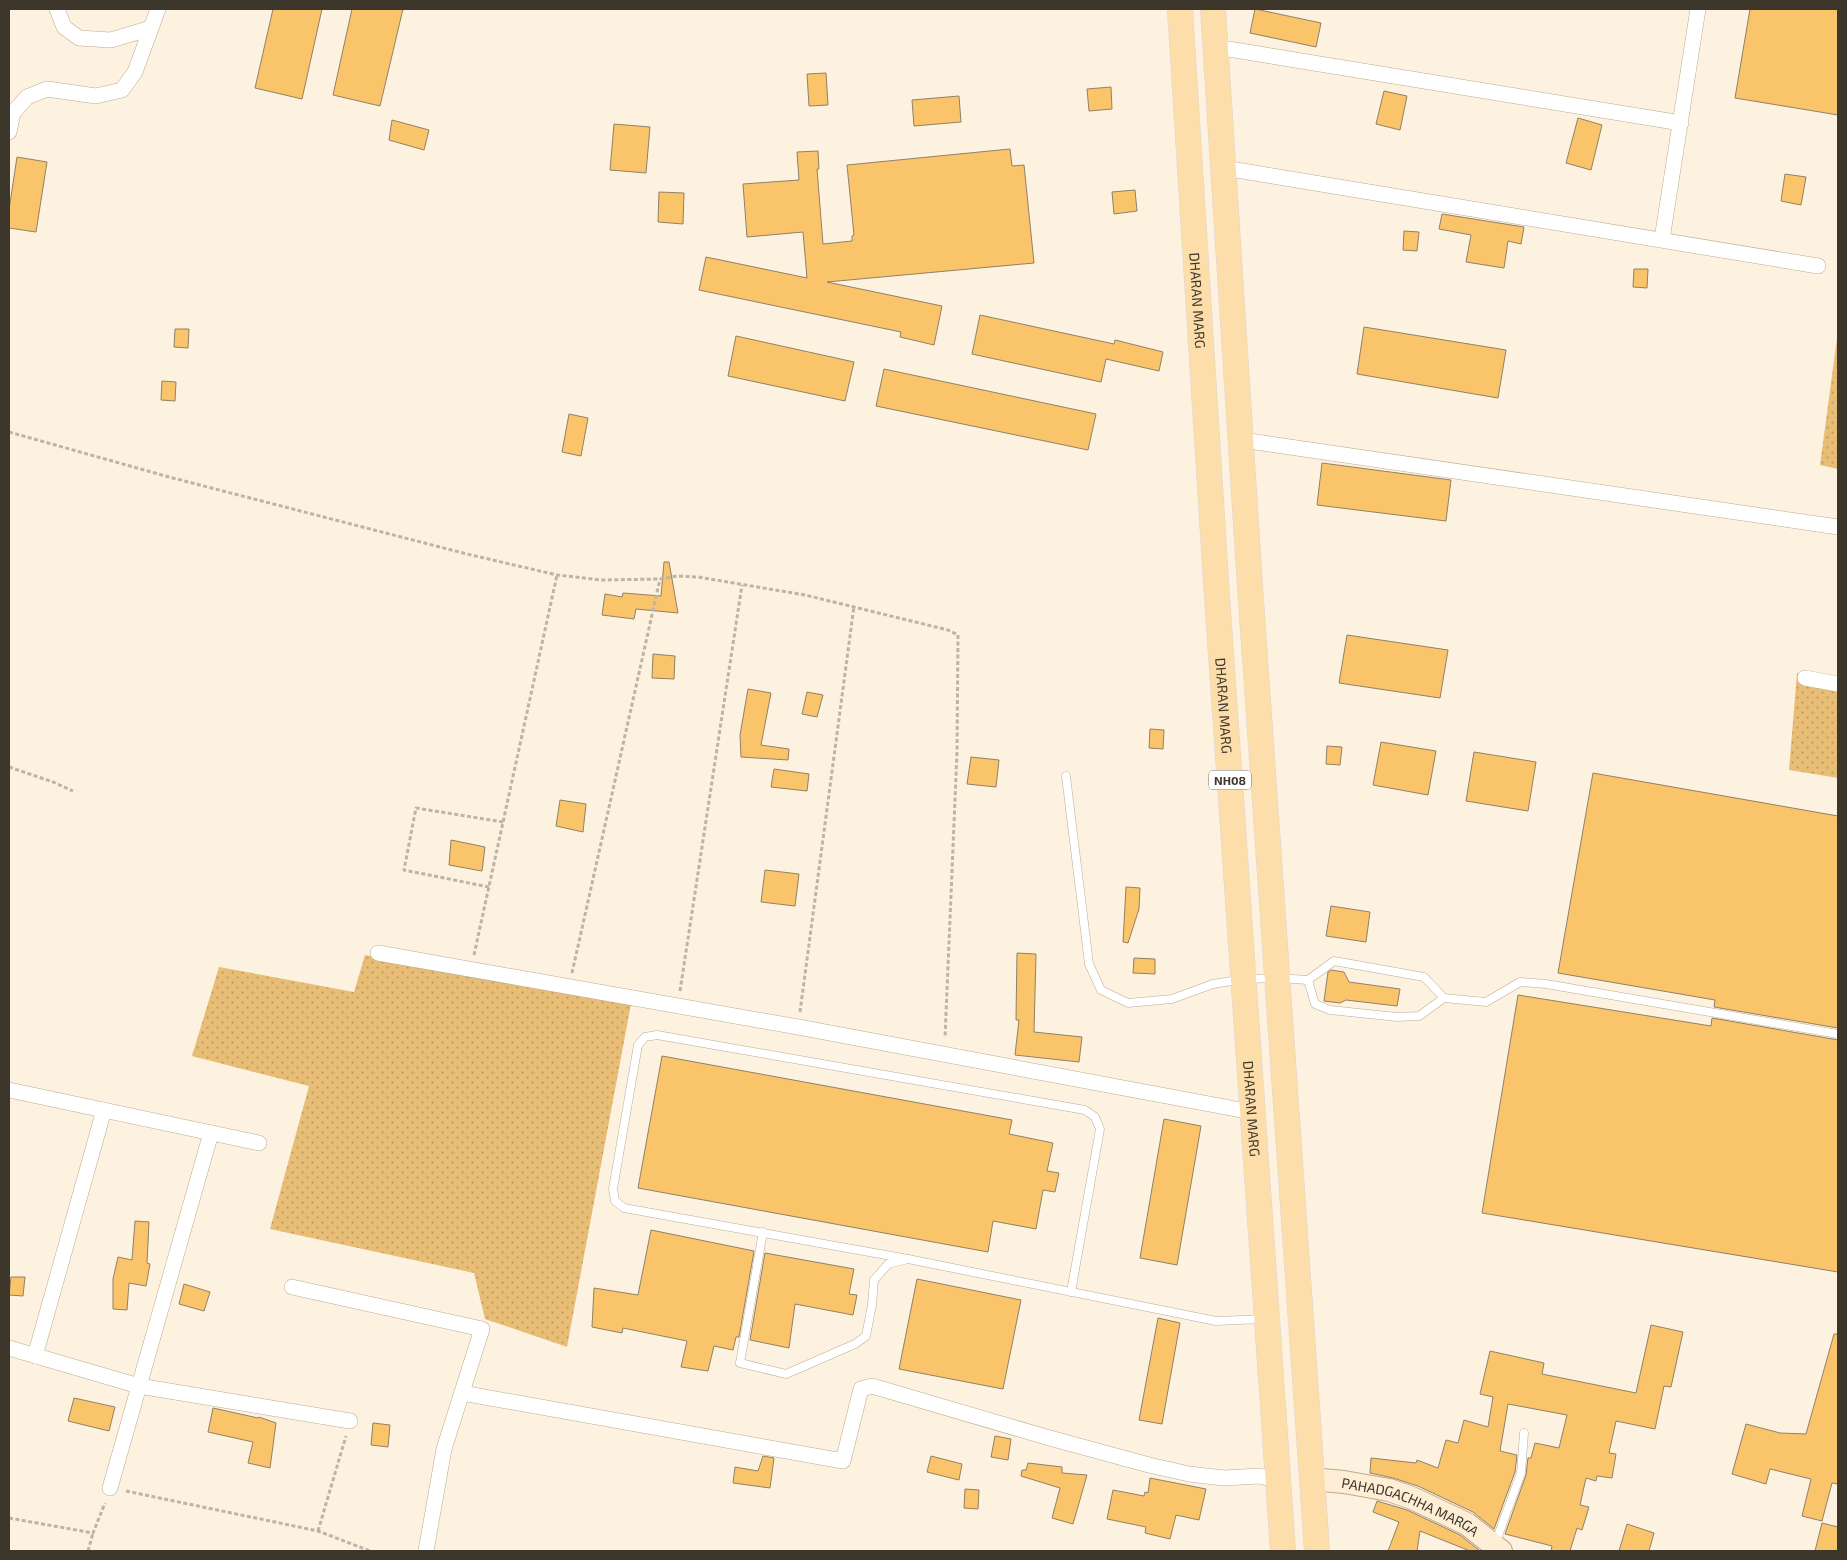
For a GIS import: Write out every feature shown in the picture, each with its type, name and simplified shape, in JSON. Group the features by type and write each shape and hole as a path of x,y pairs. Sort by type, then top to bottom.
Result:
{"main road":[{"name":"DHARAN MARG","path":"1180,9 1252,1112 1283,1551"},
{"name":"NH08","path":"1214,9 1277,978 1317,1551"}],"street":[{"path":"57,9 64,27 79,38 111,40 151,28"},
{"path":"9,132 13,113 27,96 46,89 96,96 122,90 135,72 158,9"},
{"path":"1662,239 1698,9"},
{"path":"1216,47 1681,123"},
{"path":"1224,168 1818,266"},
{"path":"1242,440 1838,527"},
{"path":"1805,678 1838,684"},
{"path":"378,953 944,1054 1252,1112"},
{"path":"9,1090 259,1144"},
{"path":"35,1356 104,1110"},
{"path":"110,1488 210,1133"},
{"path":"292,1287 482,1330 444,1448 426,1551"},
{"path":"9,1348 138,1386 350,1421"},
{"path":"462,1392 843,1461 861,1390 872,1386 1149,1465 1189,1474 1224,1478 1259,1476 1278,1480"},
{"name":"PAHADGACHHA MARGA","path":"1312,1484 1322,1480 1389,1490 1412,1498 1467,1524 1498,1548"}],"lane":[{"path":"1066,776 1089,964 1102,990 1128,1003 1172,999 1213,984 1244,979 1277,978 1308,980 1334,961 1424,977 1444,998 1486,1002 1520,982 1546,984 1838,1034"},
{"path":"1308,980 1315,1004 1330,1010 1397,1018 1419,1016 1444,998"},
{"path":"1071,1292 1100,1129 1095,1117 1085,1110 657,1035 645,1037 638,1045 613,1189 615,1201 624,1208 908,1259 1071,1292 1216,1321 1266,1318"},
{"path":"763,1232 740,1363 786,1374 855,1344 866,1336 872,1305 874,1280 888,1264 908,1259"},
{"path":"1498,1548 1521,1473 1524,1433"}],"path":[{"path":"9,432 169,477 467,554 557,575 602,580 660,579 677,576 698,577 805,595 948,630 958,635 956,752 944,1054"},
{"path":"470,970 557,575"},
{"path":"568,988 660,579"},
{"path":"677,1006 742,585"},
{"path":"798,1028 854,606"},
{"path":"9,767 73,791"},
{"path":"489,887 404,870 416,808 503,822"},
{"path":"318,1531 350,1421"},
{"path":"88,1551 93,1532 110,1488 318,1531 370,1551"},
{"path":"9,1518 93,1532"}],"shaded area":[{"path":"1838,331 1838,469 1820,465"},
{"path":"1797,673 1838,682 1838,778 1789,770"},
{"path":"365,955 631,1004 567,1347 485,1319 474,1273 270,1229 309,1086 192,1056 219,967 354,992"}],"building":[{"path":"273,9 322,9 302,99 255,88"},
{"path":"352,9 403,9 380,106 333,95"},
{"path":"1255,9 1321,23 1316,47 1250,33"},
{"path":"1750,9 1838,9 1838,115 1735,98"},
{"path":"826,73 828,105 809,106 807,74"},
{"path":"1111,87 1112,109 1089,111 1087,89"},
{"path":"1384,91 1407,96 1400,130 1376,124"},
{"path":"959,96 961,122 914,126 912,100"},
{"path":"1578,118 1602,125 1591,170 1566,163"},
{"path":"392,120 429,130 424,150 389,140"},
{"path":"614,124 650,127 646,173 610,170"},
{"path":"1010,149 1012,166 1024,165 1034,263 827,282 942,306 934,345 900,337 901,332 699,290 706,257 807,278 803,232 747,237 743,184 799,180 797,152 818,151 819,169 817,169 823,244 852,241 852,236 854,235 847,165"},
{"path":"17,157 47,162 36,232 9,228 9,210"},
{"path":"1785,174 1806,177 1801,205 1781,201"},
{"path":"1135,190 1137,211 1114,214 1112,192"},
{"path":"659,192 684,193 683,224 658,222"},
{"path":"1442,214 1524,227 1521,244 1508,241 1504,268 1466,262 1471,235 1439,229"},
{"path":"1404,231 1419,232 1417,251 1403,250"},
{"path":"1634,269 1648,269 1647,288 1633,287"},
{"path":"980,315 1114,344 1115,340 1163,352 1159,371 1106,359 1101,382 972,354"},
{"path":"1364,327 1506,350 1498,398 1357,374"},
{"path":"175,329 189,329 188,348 174,347"},
{"path":"736,336 854,362 845,401 728,376"},
{"path":"884,369 1096,414 1088,450 876,406"},
{"path":"162,381 176,382 175,401 161,400"},
{"path":"569,414 588,418 581,456 562,452"},
{"path":"1322,463 1451,480 1446,521 1317,505"},
{"path":"664,562 669,562 678,613 636,609 634,619 602,615 605,594 622,597 623,593 661,596"},
{"path":"1347,635 1448,650 1440,698 1339,683"},
{"path":"653,654 675,656 674,679 652,678"},
{"path":"748,689 771,693 761,745 789,749 788,760 741,757 740,735"},
{"path":"807,692 823,695 817,717 802,714"},
{"path":"1150,729 1164,730 1163,749 1149,748"},
{"path":"1381,742 1436,751 1428,795 1373,785"},
{"path":"1327,746 1342,747 1340,765 1326,764"},
{"path":"1474,752 1536,762 1528,811 1466,801"},
{"path":"971,757 999,760 996,787 967,784"},
{"path":"774,769 809,774 807,791 771,787"},
{"path":"1593,773 1838,816 1838,1028 1714,1007 1715,1000 1558,973"},
{"path":"560,800 586,804 583,832 556,826"},
{"path":"451,840 485,847 482,871 449,865"},
{"path":"765,870 799,874 795,906 761,902"},
{"path":"1126,887 1140,888 1139,909 1128,943 1123,942"},
{"path":"1331,906 1370,912 1366,942 1326,936"},
{"path":"1017,953 1036,954 1034,1032 1082,1037 1079,1062 1015,1055 1019,1020 1016,1020"},
{"path":"1134,958 1155,959 1155,974 1133,973"},
{"path":"1331,970 1344,972 1349,982 1400,989 1397,1006 1346,1000 1340,1003 1324,1001 1328,972"},
{"path":"1518,995 1711,1026 1712,1018 1838,1040 1838,1272 1482,1213"},
{"path":"662,1056 1012,1120 1009,1134 1053,1143 1047,1171 1059,1173 1055,1192 1043,1190 1036,1229 993,1221 988,1252 638,1188"},
{"path":"1164,1119 1201,1126 1177,1265 1140,1258"},
{"path":"135,1221 149,1222 147,1263 150,1264 146,1286 129,1283 127,1310 113,1309 113,1279 118,1257 132,1260"},
{"path":"651,1230 754,1251 739,1337 736,1337 733,1350 714,1346 708,1371 681,1367 687,1341 623,1328 622,1333 592,1327 594,1288 638,1295"},
{"path":"765,1253 854,1269 849,1294 857,1295 853,1315 795,1304 789,1348 750,1340"},
{"path":"11,1277 25,1277 23,1296 9,1295"},
{"path":"917,1279 1021,1300 1003,1389 899,1369"},
{"path":"184,1284 210,1292 204,1311 179,1304"},
{"path":"1158,1318 1180,1323 1162,1424 1139,1420"},
{"path":"1651,1325 1683,1332 1671,1387 1664,1386 1655,1429 1616,1421 1609,1453 1616,1454 1612,1478 1597,1476 1596,1481 1586,1478 1580,1505 1589,1507 1582,1530 1577,1528 1570,1551 1551,1551 1552,1546 1505,1534 1526,1475 1528,1458 1531,1458 1535,1443 1559,1448 1567,1415 1508,1404 1500,1451 1517,1455 1515,1472 1494,1529 1473,1512 1418,1486 1370,1473 1371,1458 1416,1463 1417,1460 1438,1468 1446,1440 1458,1443 1464,1420 1488,1427 1493,1397 1480,1394 1490,1351 1544,1363 1542,1374 1636,1393"},
{"path":"1834,1334 1838,1334 1838,1484 1832,1483 1822,1521 1802,1516 1811,1479 1770,1469 1766,1484 1732,1474 1746,1424 1780,1433 1806,1434"},
{"path":"74,1398 115,1407 109,1431 68,1421"},
{"path":"213,1408 259,1417 276,1423 270,1468 248,1463 253,1442 208,1432"},
{"path":"373,1423 390,1425 388,1447 371,1445"},
{"path":"995,1436 1011,1439 1008,1460 991,1457"},
{"path":"763,1456 774,1458 770,1488 733,1483 735,1467 758,1471"},
{"path":"931,1456 962,1464 959,1480 927,1472"},
{"path":"1028,1463 1062,1467 1062,1473 1087,1475 1073,1524 1052,1518 1060,1488 1021,1476 1022,1470 1026,1470"},
{"path":"1150,1478 1206,1489 1199,1520 1176,1515 1170,1539 1145,1533 1146,1527 1107,1519 1113,1490 1144,1496 1145,1492 1148,1493"},
{"path":"965,1489 979,1490 978,1509 964,1508"},
{"path":"1377,1501 1407,1510 1460,1535 1480,1551 1470,1551 1420,1531 1417,1551 1388,1551 1399,1522 1373,1512"},
{"path":"1822,1523 1838,1527 1838,1551 1815,1551"},
{"path":"1627,1524 1654,1533 1649,1551 1619,1551"}]}
